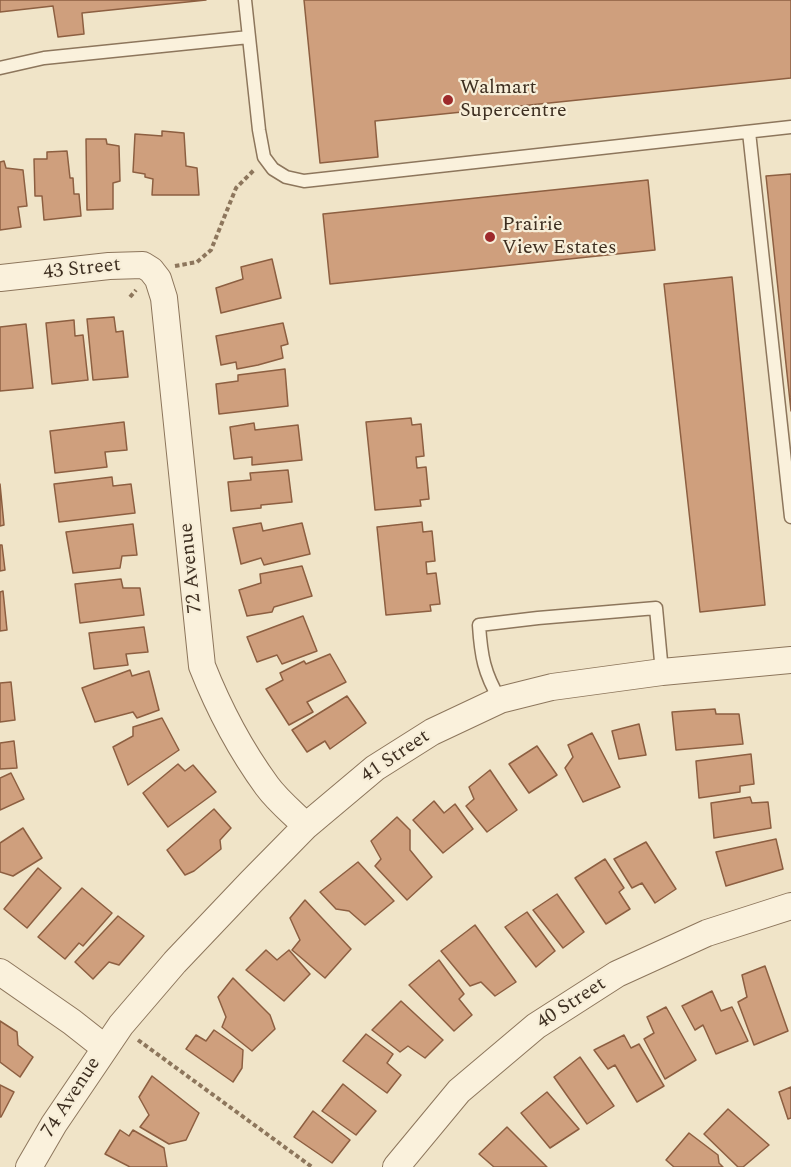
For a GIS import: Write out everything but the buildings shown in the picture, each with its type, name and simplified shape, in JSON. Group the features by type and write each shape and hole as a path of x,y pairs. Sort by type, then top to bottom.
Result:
{"street":[{"name":"43 Street","path":"0,278 109,266 143,265 151,270 158,279"},
{"name":"72 Avenue","path":"158,279 164,298 202,666 217,704 240,746 267,786 306,826"},
{"name":"41 Street","path":"105,1048 121,1025 175,962 306,826 375,768 432,732 501,700 552,687 662,672 791,660"},
{"name":"40 Street","path":"396,1167 459,1091 536,1026 617,974 707,933 791,906"},
{"name":"74 Avenue","path":"0,972 105,1048 54,1124 29,1167"}],"lane":[{"path":"245,0 264,157 273,170 286,177 304,181 791,127"},
{"path":"0,68 44,58 249,37"},
{"path":"749,132 791,517"},
{"path":"501,700 489,681 480,651 479,625 656,608 662,672"}],"path":[{"path":"197,262 211,250 236,188 264,157"},
{"path":"140,1041 312,1167"}],"place":[{"name":"Walmart Supercentre","path":"448,100"},
{"name":"Prairie View Estates","path":"490,237"}]}
